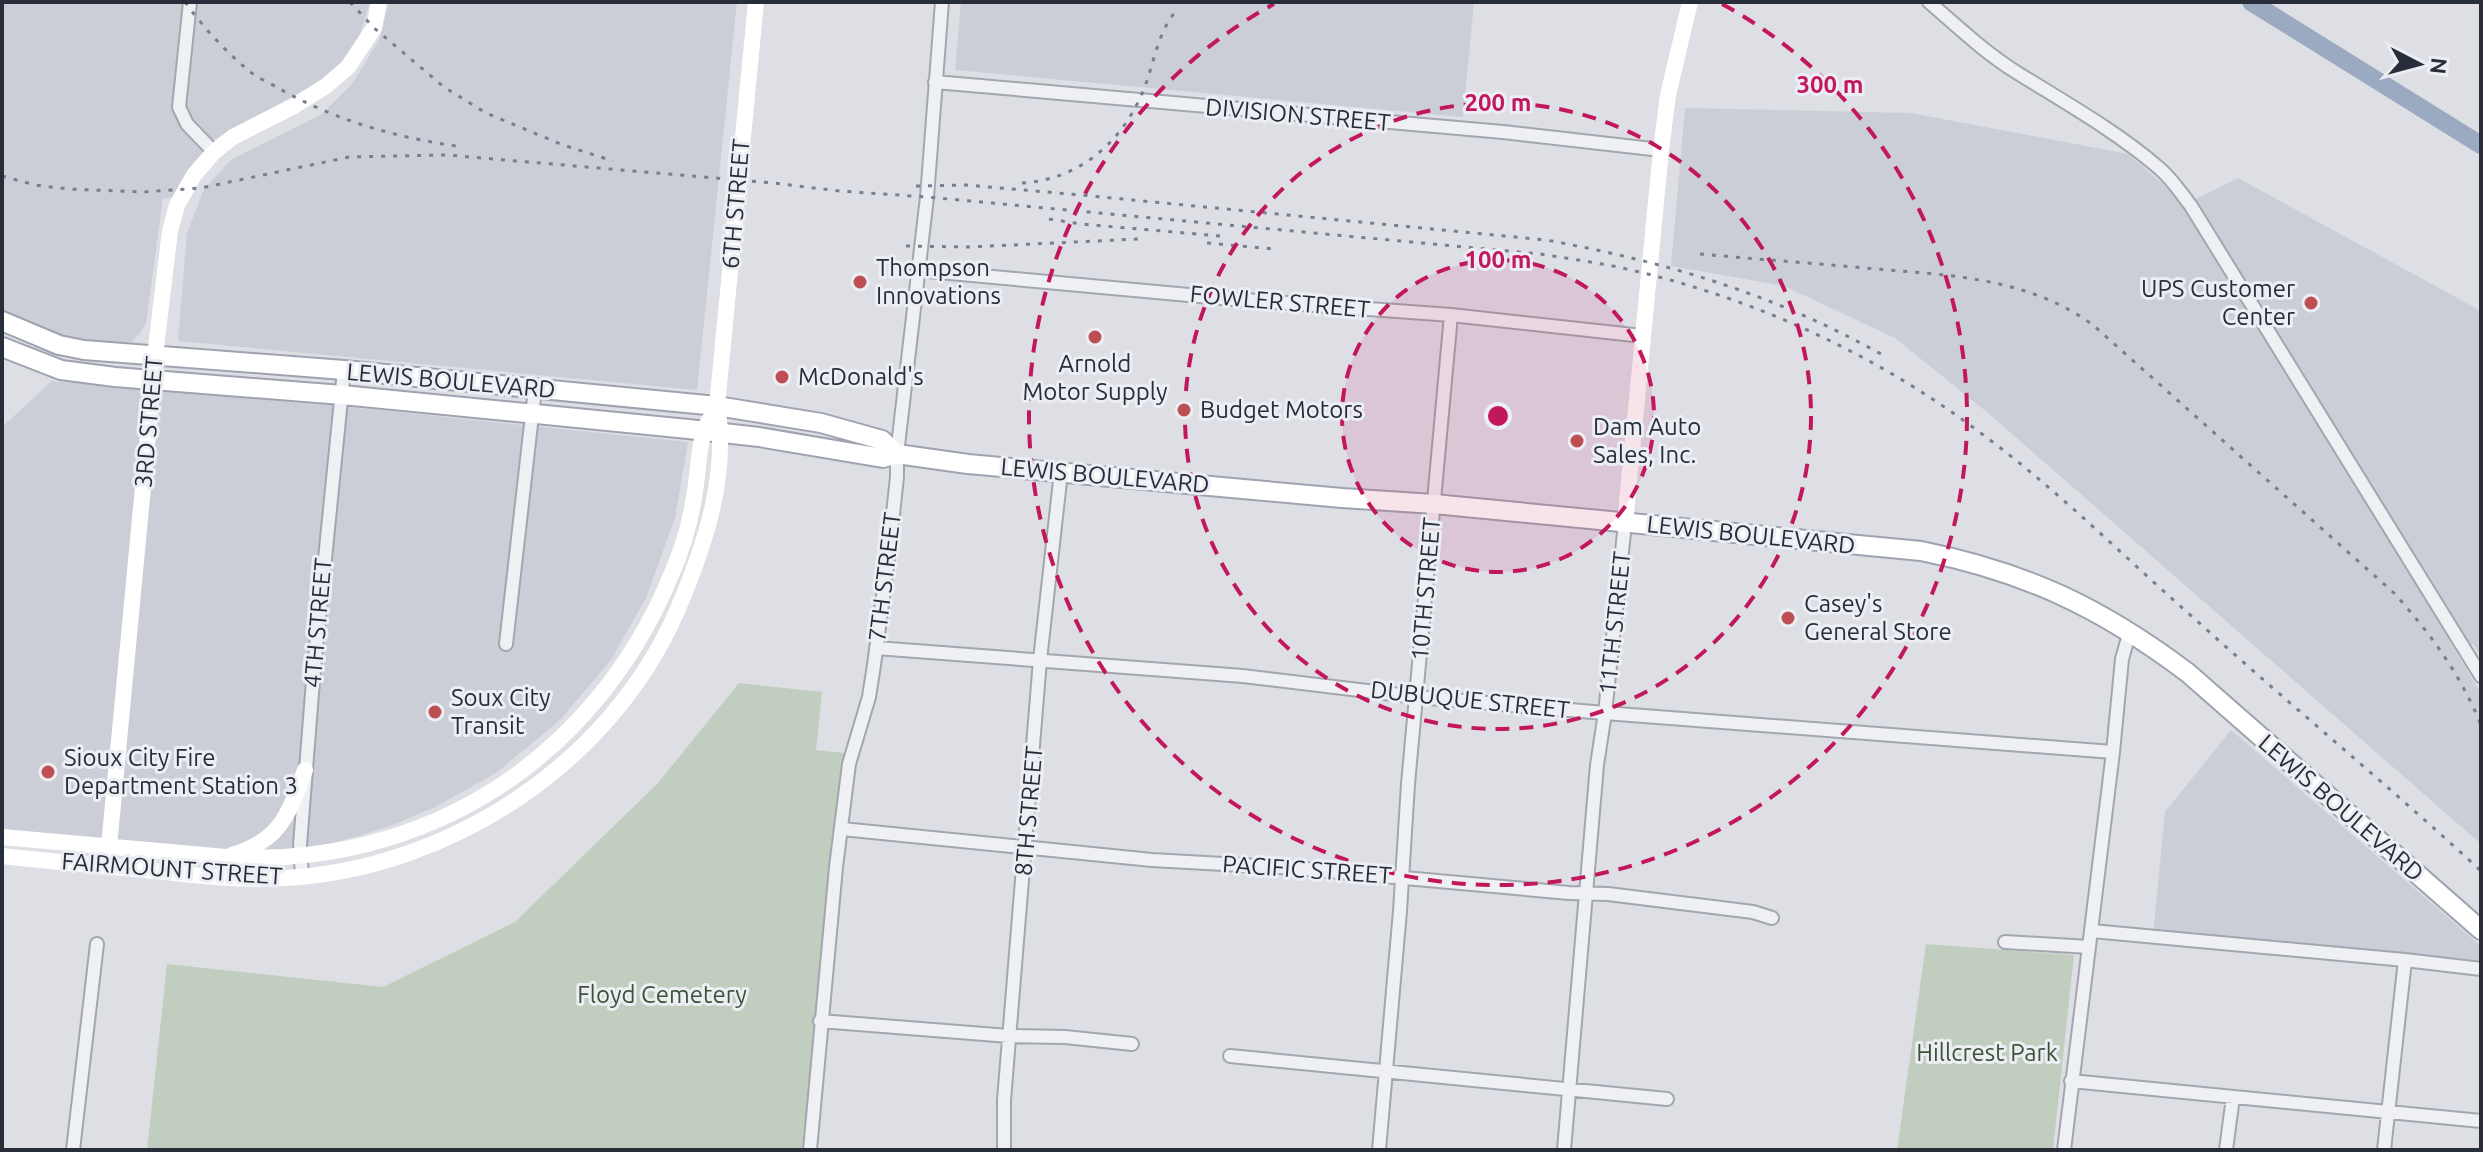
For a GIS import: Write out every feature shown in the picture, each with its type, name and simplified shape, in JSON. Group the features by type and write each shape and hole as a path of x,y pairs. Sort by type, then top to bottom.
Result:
{"main road":[{"path":"214,152 233,137 326,86 348,67 374,28 379,2"},
{"name":"6TH STREET","path":"713,432 756,2"},
{"name":"11TH STREET","path":"1625,523 1661,150 1668,95 1690,2"},
{"name":"3RD STREET","path":"107,866 155,355 170,231 177,205 194,175 214,152"},
{"name":"LEWIS BOULEVARD","path":"2,321 59,345 123,354 344,370 717,406 821,423 882,440 897,454"},
{"name":"LEWIS BOULEVARD","path":"2,347 61,370 153,380 342,395 713,432 883,458 897,454 968,464 1434,504 1921,551 1963,559 2041,585 2130,631 2188,673 2481,930"},
{"name":"FAIRMOUNT STREET","path":"2,837 226,857 300,857 371,845 466,808 528,766 585,715 629,657 654,615 673,571 713,432"},
{"name":"FAIRMOUNT STREET","path":"2,856 213,877 257,879 336,873 422,850 534,787 593,735 616,709 659,646 693,573 707,531 715,491 713,432"},
{"path":"226,857 263,843 277,830 305,770"}],"street":[{"path":"190,2 179,107 187,124 214,152"},
{"name":"7TH STREET","path":"810,1150 820,1021 849,764 869,697 889,551 927,197 942,2"},
{"path":"1929,2 2014,71 2062,99 2164,173 2191,206 2481,676"},
{"name":"DIVISION STREET","path":"935,82 1503,132 1661,150"},
{"name":"FOWLER STREET","path":"917,270 1232,299 1451,315 1643,336"},
{"name":"10TH STREET","path":"1379,1150 1408,784 1451,315"},
{"name":"4TH STREET","path":"302,877 300,857 305,770 344,370"},
{"path":"506,644 535,389"},
{"name":"8TH STREET","path":"1004,1150 1004,1100 1040,660 1061,472"},
{"name":"11TH STREET","path":"1564,1150 1597,765 1625,523"},
{"path":"2064,1150 2122,659 2130,631"},
{"name":"DUBUQUE STREET","path":"876,648 1270,679 1417,697 1605,713 2113,752"},
{"name":"PACIFIC STREET","path":"842,829 1152,860 1295,868 1608,894 1753,912 1772,918"},
{"path":"2092,931 2481,969"},
{"path":"2005,942 2089,947"},
{"path":"73,1150 97,944"},
{"path":"2384,1150 2405,960"},
{"path":"820,1021 1132,1044"},
{"path":"1230,1056 1667,1099"},
{"path":"2071,1081 2481,1121"},
{"path":"2226,1150 2233,1097"}],"shaded area":[{"path":"2,2 370,2 351,53 321,81 213,140 192,166 175,197 163,198 146,323 131,342 114,344 65,338 2,309"},
{"path":"389,2 737,2 697,390 178,341 187,233 204,189 231,160 321,115 353,83 379,40"},
{"path":"961,2 1474,2 1463,117 955,70"},
{"path":"1685,108 1911,113 2128,154 2186,204 2238,178 2481,311 2481,656 2474,645 2450,642 2481,694 2481,844 1988,413 1895,338 1784,286 1671,266"},
{"path":"52,381 688,442 675,518 646,598 611,660 560,720 496,773 435,807 398,823 310,849 279,852 212,849 2,831 2,427"},
{"path":"2231,730 2481,946 2481,967 2153,935 2165,812"}],"green space":[{"name":"Floyd Cemetery","path":"739,683 822,692 816,750 844,753 802,1150 147,1150 167,964 383,987 515,922 658,783"},
{"name":"Hillcrest Park","path":"1926,944 2074,955 2053,1150 1897,1150"}],"waterway":[{"path":"2251,2 2481,145"}],"railway":[{"path":"185,2 215,38 255,76 322,110 365,126 456,146"},
{"path":"350,2 374,28 444,87 486,113 563,145 613,161"},
{"path":"1022,183 1060,175 1077,167 1093,157 1120,131 1140,98 1161,36 1178,7"},
{"path":"2,176 35,185 68,189 143,192 201,188 349,157 447,155 1540,254 1667,279 1763,311 1855,353 1899,378 1982,434 2064,501 2481,871"},
{"path":"916,186 966,185 1546,240 1634,259 1718,283 1800,314 1881,354"},
{"path":"1049,219 1220,236"},
{"path":"906,246 969,247 1139,239"},
{"path":"1207,243 1274,249"},
{"path":"1700,254 1954,276 2012,287 2067,309 2093,325 2394,593 2444,655 2481,725"}],"place":[{"name":"Thompson Innovations","path":"860,282"},
{"name":"UPS Customer Center","path":"2311,303"},
{"name":"Arnold Motor Supply","path":"1095,337"},
{"name":"McDonald's","path":"782,377"},
{"name":"Budget Motors","path":"1184,410"},
{"name":"Dam Auto Sales, Inc.","path":"1577,441"},
{"name":"Casey's General Store","path":"1788,618"},
{"name":"Soux City Transit","path":"435,712"},
{"name":"Sioux City Fire Department Station 3","path":"48,772"}]}
